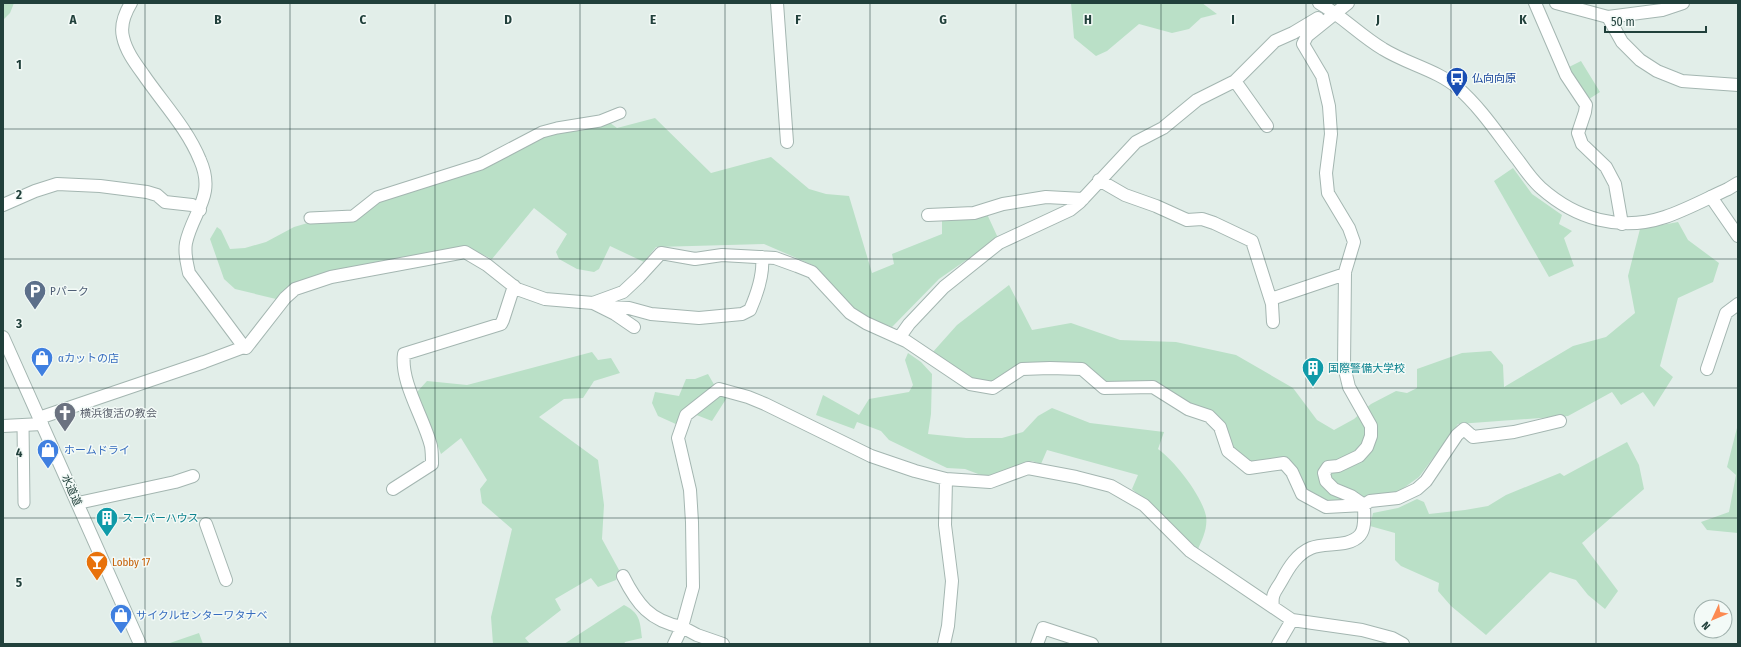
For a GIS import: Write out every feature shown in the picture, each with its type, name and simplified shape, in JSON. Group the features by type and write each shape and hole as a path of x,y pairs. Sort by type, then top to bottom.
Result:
{"street":[{"path":"3,426 23,425 41,421 244,347 190,273 185,258 186,243 203,203 207,180 200,160 181,126 145,77 126,47 122,36 122,23 131,3"},
{"path":"777,3 788,142"},
{"path":"1319,3 1382,49 1448,81 1458,88 1476,106 1540,187 1559,203 1578,213 1596,220 1622,224 1664,217 1711,197 1738,183"},
{"path":"1348,3 1307,36 1303,44 1322,76 1329,106 1331,134 1326,173 1328,192 1354,242 1345,274 1344,366 1349,388 1371,426 1371,436 1367,447 1359,456 1338,466 1328,467 1324,472 1326,481 1334,488 1351,496 1364,505"},
{"path":"1535,3 1566,75 1586,105 1586,112 1578,133 1582,144 1606,167 1615,184 1622,224"},
{"path":"1556,3 1608,17 1662,10 1683,3"},
{"path":"900,338 909,324 944,287 998,243 1070,210 1083,199 1099,180 1136,142 1163,128 1197,100 1235,81 1275,41 1293,33 1319,17 1334,13"},
{"path":"1608,17 1622,42 1640,60 1657,71 1682,81 1738,85"},
{"path":"1235,81 1267,126"},
{"path":"310,218 353,216 377,197 481,164 542,132 600,121 620,113"},
{"path":"1099,180 1125,195 1156,206 1187,220 1202,219 1214,222 1252,241 1271,299 1273,322"},
{"path":"3,205 35,191 57,184 63,184 100,186 147,192 157,195 165,202 192,205 200,210"},
{"path":"1711,197 1738,236"},
{"path":"928,215 974,213 1003,204 1038,198 1083,199"},
{"path":"246,348 285,298 295,289 331,277 466,252 487,265 517,289 545,299 629,308 651,314 699,318 742,314 750,310 759,287 762,257"},
{"path":"596,304 623,292 661,253 695,259 722,255 775,258 812,272 850,313 866,323 906,341 970,384 993,388 1022,369 1050,368 1082,369 1104,388 1153,387 1188,409 1209,416 1220,427 1228,451 1249,468 1284,463 1292,472 1302,494 1326,507 1364,505 1370,501 1398,498 1417,489 1426,481 1457,436 1464,429 1474,437 1514,432 1560,421"},
{"path":"1271,299 1345,274"},
{"path":"393,488 432,464 431,447 403,364 404,354 500,324 503,320 514,286"},
{"path":"596,304 615,314 634,327"},
{"path":"1707,368 1726,313 1738,304"},
{"name":"水道道","path":"3,337 140,644"},
{"path":"735,388 748,397"},
{"path":"674,644 682,628 693,587 690,490 678,438 686,415 719,389 748,397 789,415 871,456 915,471 946,479 990,482 1028,468 1076,477 1111,486 1144,505 1190,551 1292,620 1362,630 1392,638 1403,644"},
{"path":"23,425 24,503"},
{"path":"78,503 175,482 193,476"},
{"path":"944,644 948,626 952,580 945,525 946,479"},
{"path":"1273,607 1272,596 1290,566 1298,557 1311,548 1351,541 1362,534 1364,505"},
{"path":"206,524 226,580"},
{"path":"623,576 632,594 651,615 670,625 682,628 722,644"},
{"path":"1278,644 1292,620"},
{"path":"1037,644 1043,628 1092,644"}],"green space":[{"path":"3,3 14,3 10,13 3,20"},
{"path":"1071,3 1202,3 1217,14 1201,18 1189,29 1172,33 1139,24 1107,51 1096,56 1074,38"},
{"path":"1581,61 1600,92 1586,101 1567,68"},
{"path":"655,118 711,173 771,157 809,189 826,194 849,196 872,273 894,264 892,254 942,234 942,220 987,214 998,238 939,279 892,327 867,318 854,309 815,266 764,244 656,247 644,262 610,246 599,269 594,272 577,269 559,259 556,252 567,234 534,208 492,259 465,246 329,272 294,283 276,299 235,289 224,279 210,239 217,227 221,230 230,249 245,248 266,242 294,227 311,222 355,219 379,200 543,135 609,122 617,128"},
{"path":"1513,168 1532,194 1562,215 1559,224 1572,231 1564,238 1574,266 1549,277 1494,181"},
{"path":"1678,222 1688,240 1719,263 1713,282 1678,298 1660,366 1673,377 1654,407 1643,392 1621,405 1612,392 1568,416 1458,424 1419,477 1398,492 1329,502 1305,491 1297,469 1285,457 1249,463 1232,448 1223,426 1153,382 1105,385 1083,365 1025,364 992,384 971,380 932,353 957,325 1009,285 1032,330 1071,323 1120,340 1176,342 1236,355 1293,388 1317,420 1334,430 1354,419 1371,404 1396,391 1407,393 1417,388 1417,369 1462,353 1491,351 1503,365 1504,387 1573,346 1606,337 1635,313 1628,276 1640,229"},
{"path":"592,352 598,360 611,358 620,373 594,381 583,398 564,399 539,417 598,460 604,505 602,539 619,570 616,580 598,587 591,578 555,599 561,610 525,638 530,644 493,644 491,617 512,529 482,503 480,489 487,480 461,438 441,454 417,392 427,381 467,385"},
{"path":"908,353 921,362 932,374 931,414 928,434 966,438 1002,438 1023,432 1038,416 1052,408 1090,423 1164,432 1158,449 1180,470 1194,489 1206,516 1203,538 1198,549 1132,489 1138,475 1047,450 1041,464 1032,461 986,477 965,469 947,468 889,440 881,431 857,422 854,429 816,415 823,395 859,415 869,399 909,392 913,385 905,360"},
{"path":"708,374 716,388 728,396 712,421 686,411 678,425 658,416 652,403 655,392 679,396 686,379 695,379"},
{"path":"1738,424 1738,533 1707,530 1701,522 1729,512 1736,475 1727,467"},
{"path":"1627,442 1639,465 1644,489 1582,543 1618,591 1605,609 1588,595 1576,580 1550,572 1486,635 1451,606 1438,591 1439,583 1401,566 1395,560 1395,533 1370,526 1373,513 1398,508 1417,499 1424,502 1429,514 1488,506 1506,495 1560,473 1564,476"},
{"path":"624,605 636,614 641,627 642,638 625,642 624,644 564,644"},
{"path":"199,633 203,644 167,644"}],"place":[{"name":"仏向向原","path":"1457,98"},
{"name":"Pパーク","path":"35,310"},
{"name":"αカットの店","path":"42,378"},
{"name":"国際警備大学校","path":"1313,388"},
{"name":"横浜復活の教会","path":"65,432"},
{"name":"ホームドライ","path":"48,470"},
{"name":"スーパーハウス","path":"107,538"},
{"name":"Lobby 17","path":"97,582"},
{"name":"サイクルセンターワタナベ","path":"121,634"}]}
